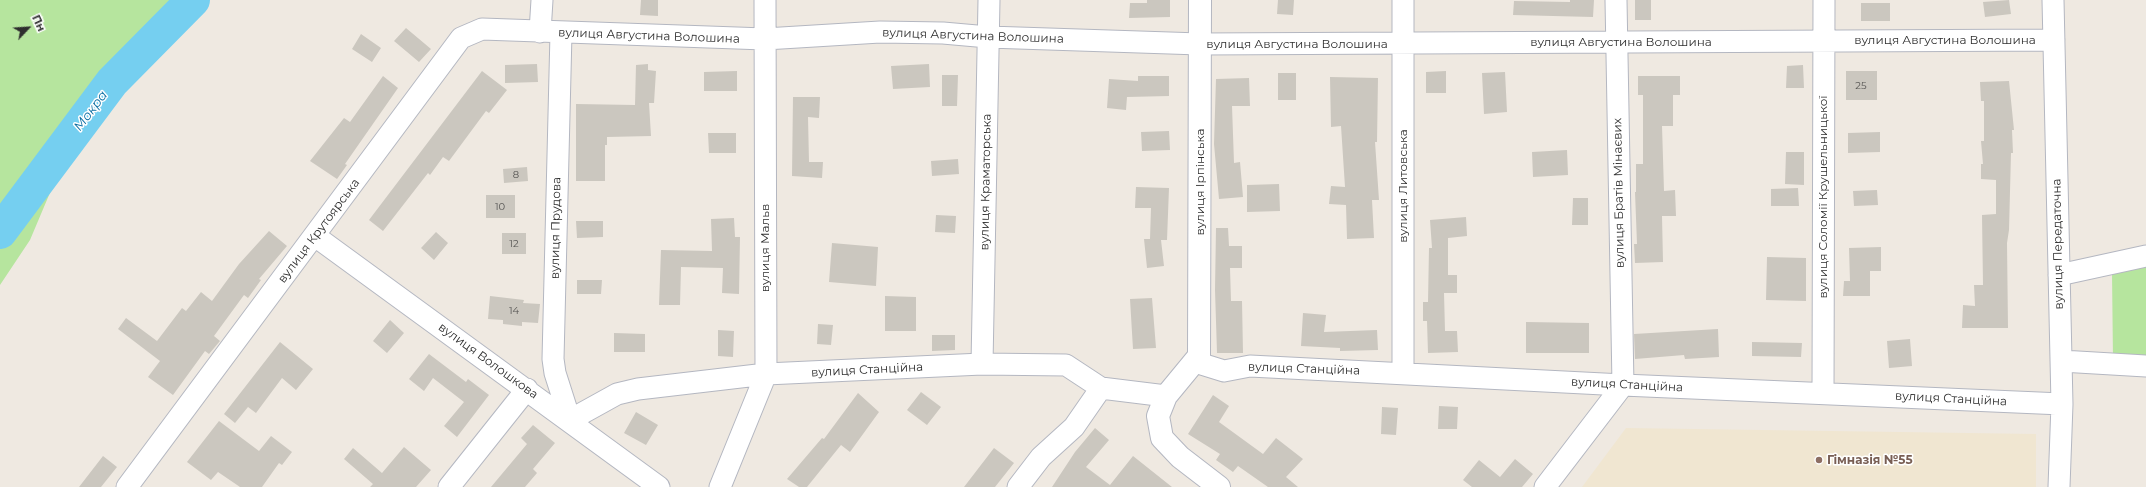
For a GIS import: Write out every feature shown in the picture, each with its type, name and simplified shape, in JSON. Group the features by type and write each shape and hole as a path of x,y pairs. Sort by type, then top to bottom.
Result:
{"street":[{"path":"540,32 542,0"},
{"name":"вулиця Мальв","path":"720,487 766,374 765,0"},
{"name":"вулиця Краматорська","path":"982,364 989,0"},
{"name":"вулиця Ірпінська","path":"1195,362 1199,356 1200,0"},
{"name":"вулиця Литовська","path":"1403,0 1403,373"},
{"name":"вулиця Братів Мінаєвих","path":"1616,0 1623,386"},
{"name":"вулиця Соломії Крушельницької","path":"1823,393 1824,0"},
{"name":"вулиця Передаточна","path":"2053,0 2062,404 2059,487"},
{"name":"вулиця Крутоярська","path":"127,487 461,38 482,29 540,32"},
{"name":"вулиця Августина Волошина","path":"540,32 765,39 880,32 943,33 988,37 1200,44 2054,40"},
{"name":"вулиця Прудова","path":"561,33 553,359 555,373 570,420"},
{"name":"вулиця Волошкова","path":"315,236 570,420 659,487"},
{"path":"2059,275 2146,256"},
{"path":"2061,361 2146,366"},
{"path":"1195,362 1166,396 1158,416 1162,438 1180,457 1219,487"},
{"name":"вулиця Станційна","path":"1195,362 1224,371 1250,366 1403,373 1623,386 2062,404"},
{"name":"вулиця Станційна","path":"570,420 616,394 766,374 982,364 1066,365 1101,388 1166,396"},
{"path":"1546,487 1623,386"},
{"path":"1018,487 1041,457 1074,427 1101,388"},
{"path":"449,487 527,389"}],"shaded area":[{"name":"Гімназія №55","path":"1626,428 2036,434 2036,487 1582,487"}],"green space":[{"path":"0,0 173,0 101,72 30,240 0,285"},
{"path":"2146,267 2146,363 2113,360 2112,273"}],"building":[{"path":"641,0 658,0 658,16 640,15"},
{"path":"1147,0 1170,0 1170,17 1129,18 1130,3 1147,3"},
{"path":"1278,0 1294,0 1293,15 1277,14"},
{"path":"1570,0 1594,0 1593,17 1513,15 1514,1 1570,2"},
{"path":"1635,0 1651,0 1651,20 1635,20"},
{"path":"2009,0 2011,14 1985,17 1983,2"},
{"path":"1861,3 1890,3 1890,21 1861,21"},
{"path":"406,28 431,49 419,62 394,41"},
{"path":"361,34 381,48 372,62 352,49"},
{"path":"537,64 538,82 505,83 505,65"},
{"path":"648,64 648,70 656,71 654,103 649,103 651,136 607,137 607,145 605,145 605,181 576,181 576,104 635,105 636,65"},
{"path":"929,64 930,87 893,89 891,66"},
{"path":"1803,65 1804,88 1786,88 1787,66"},
{"path":"482,71 507,90 489,113 486,111 449,161 443,157 430,175 428,173 383,231 369,220"},
{"path":"737,71 737,91 704,91 704,72"},
{"path":"1446,71 1446,93 1426,93 1426,72"},
{"path":"1846,71 1877,71 1877,100 1846,100"},
{"path":"1505,72 1507,112 1484,114 1482,73"},
{"path":"1278,73 1296,73 1296,100 1278,100"},
{"path":"942,75 958,75 957,106 942,106"},
{"path":"383,76 398,88 345,164 347,165 337,179 310,161 344,118 350,122"},
{"path":"1138,76 1169,76 1169,96 1127,97 1126,110 1107,108 1109,79 1138,81"},
{"path":"1638,76 1680,76 1680,95 1673,95 1673,126 1662,126 1664,191 1675,190 1676,216 1662,216 1663,262 1635,263 1634,244 1637,244 1635,192 1636,164 1643,164 1643,95 1638,95"},
{"path":"1330,77 1378,78 1377,142 1375,142 1379,200 1372,200 1374,238 1347,239 1346,205 1329,204 1331,186 1345,187 1341,126 1331,127"},
{"path":"1249,78 1250,106 1232,106 1234,163 1240,162 1243,197 1219,199 1214,144 1216,79"},
{"path":"2009,81 2014,130 2012,130 2013,153 2011,153 2009,230 2007,243 2008,328 1962,328 1963,305 1975,306 1974,285 1983,285 1982,215 1996,214 1996,180 1981,179 1981,164 1983,164 1981,141 1984,141 1984,101 1981,101 1980,82"},
{"path":"793,97 820,97 819,118 808,117 809,162 823,162 822,178 792,176"},
{"path":"1169,131 1170,150 1142,151 1141,132"},
{"path":"1880,132 1880,152 1848,153 1848,133"},
{"path":"708,133 736,133 736,153 709,153"},
{"path":"1567,150 1568,175 1533,177 1532,152"},
{"path":"1786,152 1804,152 1804,185 1785,184"},
{"path":"958,159 959,174 932,176 931,161"},
{"path":"527,167 528,181 504,183 503,169"},
{"path":"1279,184 1280,211 1247,212 1247,185"},
{"path":"1136,187 1169,188 1167,240 1161,240 1164,266 1147,268 1144,239 1150,239 1151,208 1135,208"},
{"path":"1798,188 1799,206 1771,206 1771,189"},
{"path":"1877,190 1878,205 1854,206 1853,191"},
{"path":"486,195 515,195 515,218 486,218"},
{"path":"1573,198 1588,198 1588,225 1572,225"},
{"path":"936,215 956,216 955,233 935,232"},
{"path":"1466,217 1467,236 1448,238 1448,275 1457,275 1457,293 1444,293 1445,331 1457,331 1458,352 1428,353 1427,321 1423,321 1423,302 1428,302 1429,248 1432,248 1430,220"},
{"path":"734,218 735,237 740,237 739,294 722,293 723,268 681,267 680,305 659,305 661,250 712,251 711,219"},
{"path":"576,221 603,221 603,237 577,238"},
{"path":"1216,228 1228,228 1229,246 1242,246 1242,268 1230,268 1231,301 1242,301 1243,353 1217,353 1215,290"},
{"path":"269,231 287,246 259,279 261,280 248,298 244,295 214,336 220,341 209,354 205,351 173,395 148,377 160,361 118,329 126,318 157,341 182,308 186,311 201,292 212,301 239,264"},
{"path":"436,232 448,243 434,260 421,248"},
{"path":"502,233 526,233 526,254 502,254"},
{"path":"832,243 878,247 876,286 829,282"},
{"path":"1881,247 1881,271 1870,271 1870,296 1843,296 1844,281 1850,281 1849,248"},
{"path":"1767,257 1806,258 1806,301 1766,300"},
{"path":"577,280 602,280 601,294 577,294"},
{"path":"490,296 524,300 523,303 540,304 538,323 522,322 522,326 503,324 503,320 488,319"},
{"path":"885,296 916,297 916,331 885,331"},
{"path":"1152,298 1156,348 1133,349 1130,299"},
{"path":"1303,313 1326,315 1324,332 1377,330 1378,350 1340,351 1340,348 1301,346"},
{"path":"390,320 404,333 387,353 373,341"},
{"path":"1526,322 1589,323 1589,353 1526,353"},
{"path":"818,324 833,325 831,345 817,344"},
{"path":"1718,329 1719,357 1685,359 1684,355 1635,359 1634,334"},
{"path":"718,330 734,331 733,357 718,356"},
{"path":"614,333 645,334 645,352 614,352"},
{"path":"932,335 955,335 955,350 932,351"},
{"path":"1910,339 1912,366 1889,368 1887,341"},
{"path":"280,342 313,369 296,390 282,378 256,413 248,407 235,423 224,414"},
{"path":"1752,342 1802,343 1801,357 1752,356"},
{"path":"429,354 466,382 468,379 489,395 457,437 444,426 464,402 433,378 424,391 409,379"},
{"path":"921,392 941,407 927,425 907,410"},
{"path":"858,393 879,412 850,452 841,445 807,487 799,487 787,479 822,438 824,439"},
{"path":"1213,395 1229,406 1219,422 1263,454 1276,438 1303,459 1286,477 1298,487 1268,487 1238,466 1233,472 1216,460 1220,454 1188,434"},
{"path":"1439,406 1458,407 1457,429 1438,429"},
{"path":"1382,407 1398,408 1396,435 1381,434"},
{"path":"636,412 658,425 646,445 624,433"},
{"path":"219,421 259,451 271,436 292,452 282,465 279,463 262,487 240,487 218,472 211,480 187,462"},
{"path":"533,425 555,443 533,469 537,473 525,487 491,487 527,444 521,438"},
{"path":"1095,428 1109,440 1086,467 1110,485 1133,456 1172,487 1052,487 1075,452"},
{"path":"404,447 431,470 416,487 370,487 373,484 344,459 353,448 382,473"},
{"path":"994,448 1014,463 995,487 964,487"},
{"path":"103,456 117,467 101,487 79,487"},
{"path":"1515,459 1533,474 1522,487 1472,487 1463,480 1479,460 1500,477"}],"waterway":[{"name":"Мокра","path":"0,232 112,82 193,0"}],"place":[{"name":"Гімназія №55","path":"1819,460"}]}
